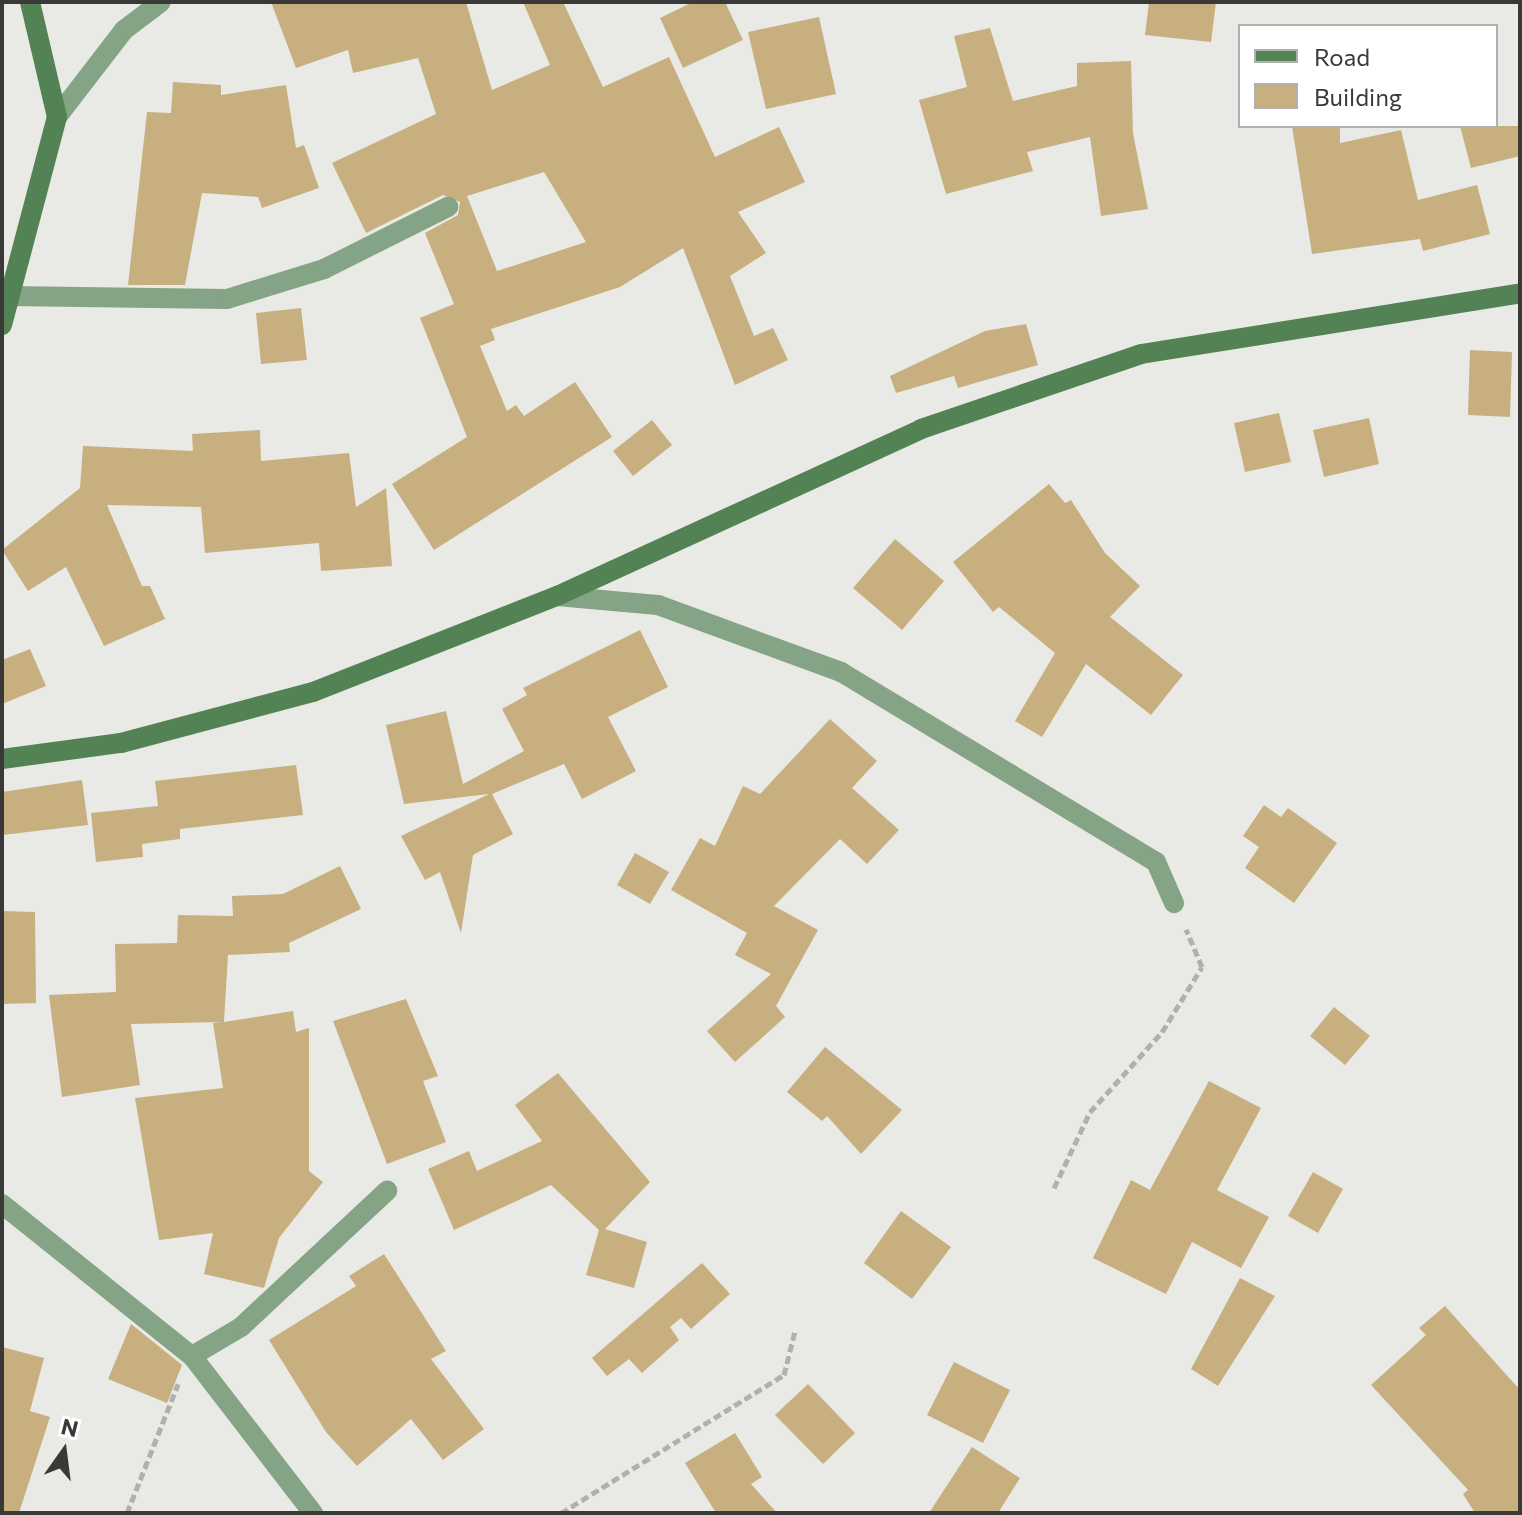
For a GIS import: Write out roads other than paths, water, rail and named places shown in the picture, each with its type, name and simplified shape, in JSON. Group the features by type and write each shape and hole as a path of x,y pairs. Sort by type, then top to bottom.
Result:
{"main road":[{"path":"2,325 57,117 30,2"},
{"path":"2,759 121,743 313,692 557,596 921,429 1141,354 1520,293"}],"street":[{"path":"57,117 124,30 161,2"},
{"path":"8,296 227,299 324,269 448,207"},
{"path":"557,596 658,605 841,672 1156,862 1174,903"},
{"path":"192,1356 241,1327 387,1191"},
{"path":"2,1204 192,1356 313,1513"}]}
